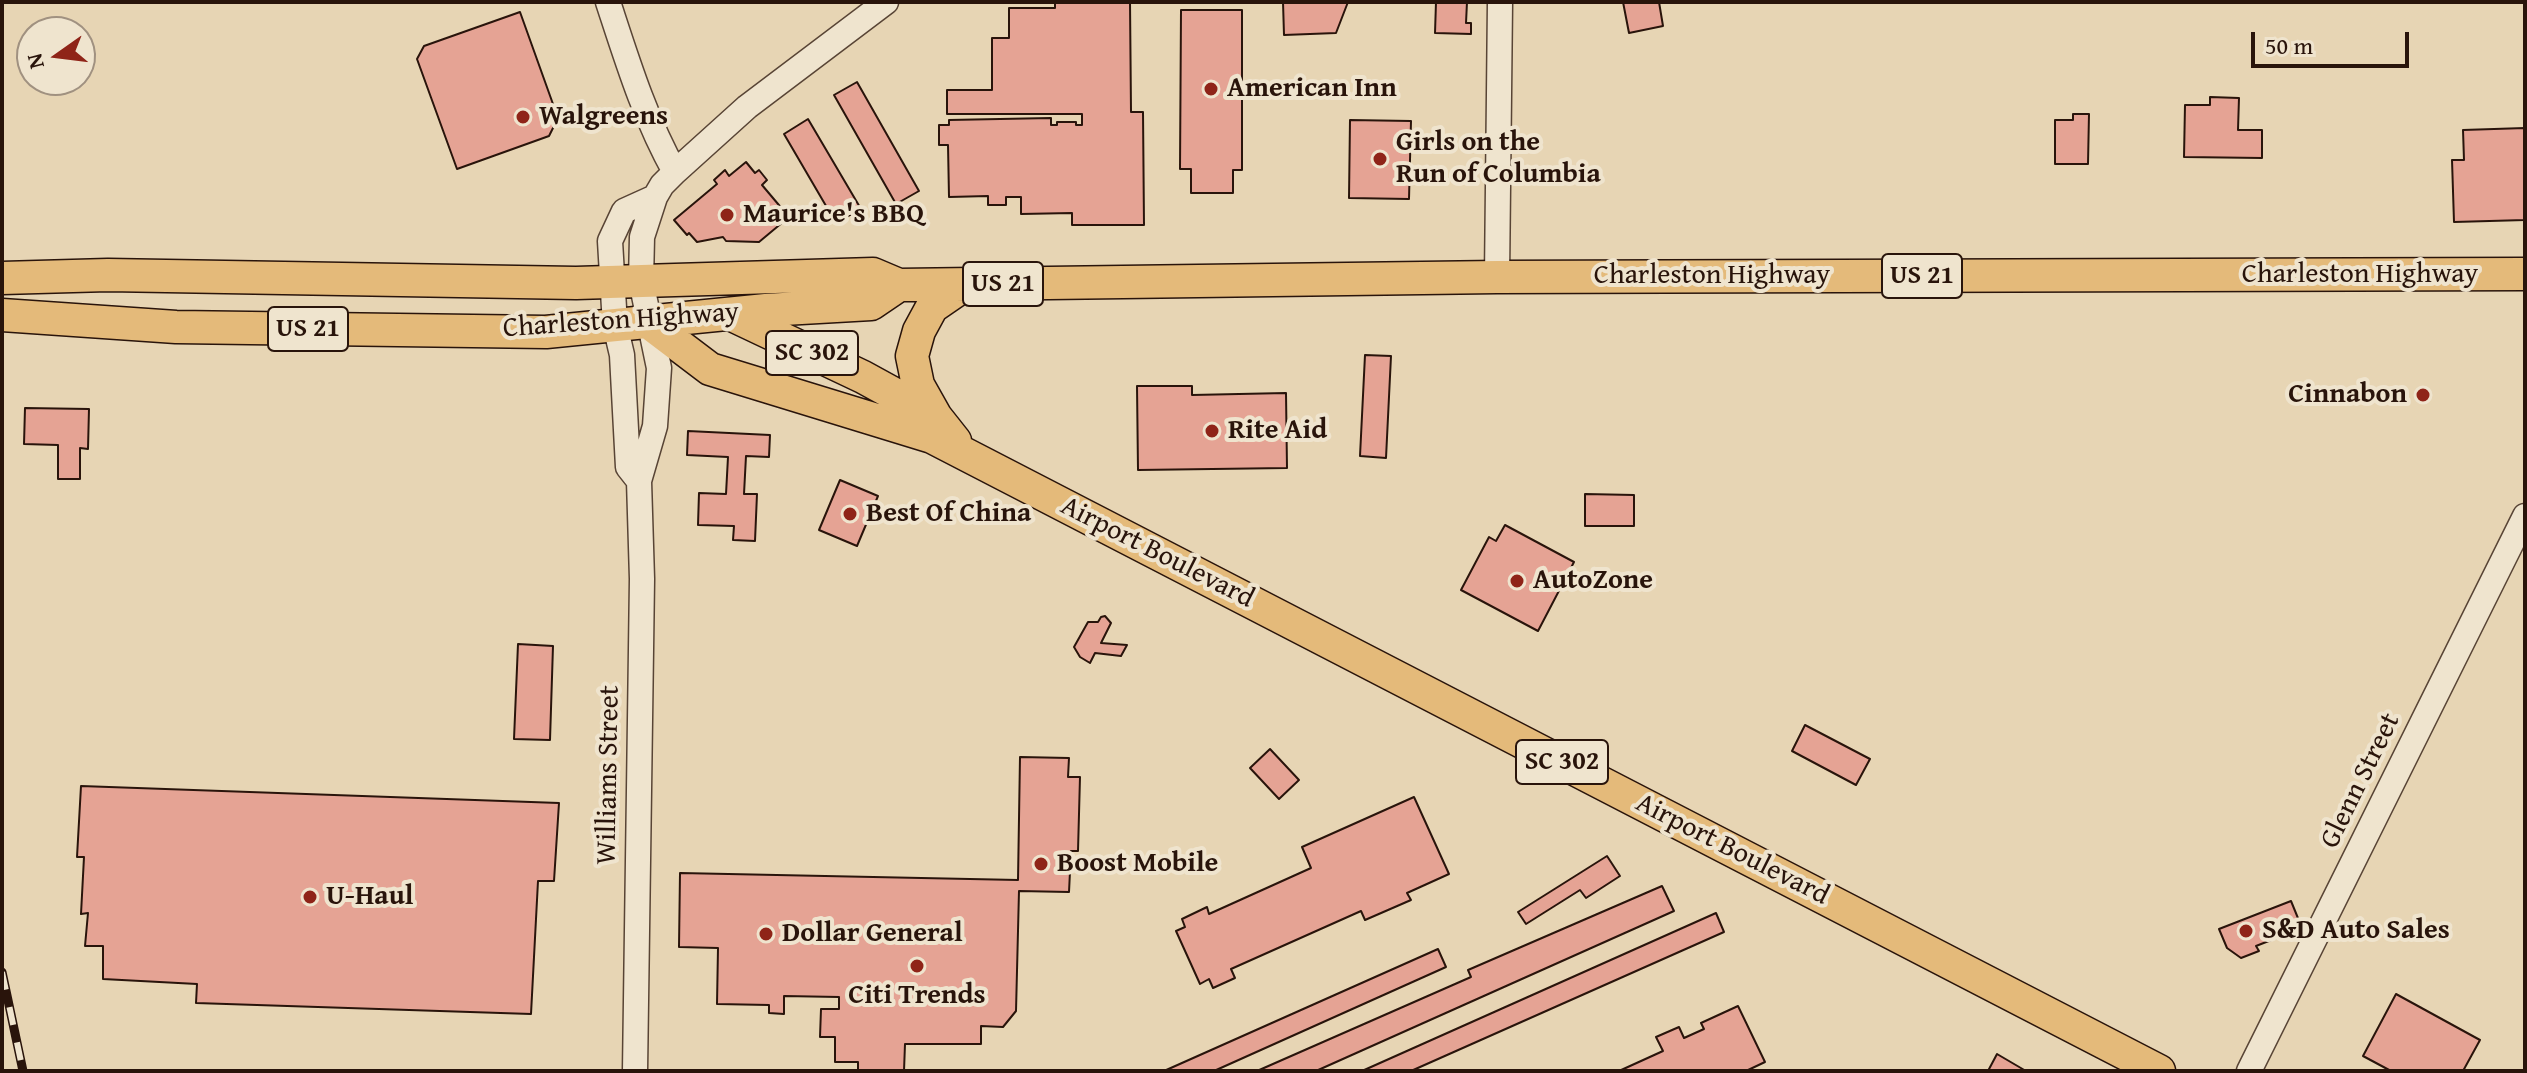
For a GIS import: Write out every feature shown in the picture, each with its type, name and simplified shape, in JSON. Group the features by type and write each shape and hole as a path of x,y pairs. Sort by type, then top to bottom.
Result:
{"main road":[{"name":"Charleston Highway","path":"2,278 108,275 627,282 873,274 899,285 964,285 1497,277 2525,274"},
{"name":"Airport Boulevard","path":"627,282 730,314 863,377 936,417 964,453"},
{"name":"Charleston Highway","path":"2,315 176,327 546,332 618,340 730,314 871,304 899,285"},
{"path":"936,417 918,385 912,356 919,331 932,307 964,285"},
{"name":"Airport Boulevard","path":"651,333 710,369 932,437 2159,1071"}],"street":[{"path":"608,2 636,86 675,172"},
{"path":"627,282 610,241 624,211 655,197 675,172 747,107 886,2"},
{"path":"1497,277 1500,2"},
{"name":"Williams Street","path":"627,282 651,333 659,368 655,426 639,481 642,579 635,1071"},
{"name":"Williams Street","path":"627,282 618,340 628,467 639,481"},
{"name":"Glenn Street","path":"2249,1071 2525,516"}],"building":[{"path":"1130,2 1131,112 1143,112 1144,225 1072,225 1072,213 1021,214 1021,197 1006,197 1006,205 988,205 988,196 949,197 948,145 939,145 939,125 949,125 949,120 1051,118 1051,125 1076,122 1076,125 1082,125 1082,114 947,114 947,90 992,90 992,38 1009,38 1009,8 1055,8 1055,3"},
{"path":"1283,2 1348,2 1336,33 1284,35"},
{"path":"1436,2 1467,2 1466,23 1471,23 1471,34 1435,33"},
{"path":"1623,2 1659,2 1663,26 1629,33"},
{"name":"American Inn","path":"1181,10 1242,10 1242,170 1233,170 1233,193 1191,193 1191,169 1180,169"},
{"name":"Walgreens","path":"520,12 558,118 549,136 457,169 417,59 424,46"},
{"path":"857,82 919,191 896,204 834,95"},
{"path":"2210,97 2239,98 2238,130 2262,130 2262,158 2184,157 2185,105 2210,105"},
{"path":"2073,114 2089,114 2088,164 2055,164 2055,120 2073,120"},
{"path":"808,119 861,209 836,223 784,134"},
{"name":"Girls on the Run of Columbia","path":"1350,120 1411,121 1409,199 1349,198"},
{"path":"2525,128 2525,220 2454,222 2452,160 2464,160 2463,130"},
{"path":"746,162 755,173 759,170 767,180 762,185 789,217 759,242 726,241 723,237 697,242 689,233 687,235 674,220 717,184 714,180 725,170 729,176"},
{"path":"1365,355 1391,356 1386,458 1360,456"},
{"name":"Rite Aid","path":"1137,386 1192,386 1192,395 1286,393 1287,468 1138,470"},
{"path":"25,408 89,409 88,449 80,448 80,479 58,479 58,445 24,444"},
{"path":"688,431 770,435 769,457 746,456 744,494 757,494 755,541 733,540 734,526 698,525 699,493 726,494 728,457 687,455"},
{"path":"840,480 878,496 857,546 819,530"},
{"path":"1585,494 1634,495 1634,526 1585,526"},
{"path":"1505,525 1574,562 1538,631 1461,590 1489,537 1496,541"},
{"path":"1105,616 1111,623 1101,643 1127,645 1121,656 1095,653 1090,663 1080,657 1074,647 1088,622 1098,622"},
{"path":"518,644 553,646 550,740 514,739"},
{"path":"1805,725 1870,759 1856,785 1792,751"},
{"path":"1270,749 1299,780 1279,799 1250,768"},
{"path":"1020,757 1069,758 1068,777 1080,777 1078,851 1071,851 1069,892 1019,891 1016,1011 1003,1027 981,1026 981,1044 905,1044 904,1071 858,1071 858,1062 835,1062 835,1037 820,1037 821,1009 839,1009 839,997 784,996 784,1014 769,1013 769,1005 717,1004 718,948 679,947 680,873 1018,880"},
{"name":"U-Haul","path":"81,786 559,803 554,881 538,881 531,1014 196,1003 197,984 103,979 103,946 85,946 88,913 81,914 84,857 77,857"},
{"path":"1414,797 1449,874 1407,893 1411,900 1365,920 1361,911 1231,969 1235,978 1213,988 1209,979 1200,984 1176,931 1185,927 1182,919 1207,907 1209,914 1311,868 1302,847"},
{"path":"1607,856 1620,876 1586,898 1580,890 1526,924 1518,912"},
{"path":"1662,886 1674,911 1316,1071 1257,1071 1471,977 1468,970"},
{"path":"2291,901 2302,928 2256,946 2259,951 2241,958 2227,948 2219,929"},
{"path":"1716,913 1724,932 1411,1071 1362,1071"},
{"path":"1438,949 1446,967 1214,1071 1164,1071"},
{"path":"2396,994 2480,1040 2463,1071 2391,1071 2363,1056"},
{"path":"1738,1006 1765,1062 1746,1071 1619,1071 1663,1051 1656,1037 1679,1027 1684,1038 1704,1029 1701,1023"},
{"path":"1997,1054 2026,1071 1988,1071"}],"railway":[{"path":"2,972 23,1071"}],"place":[{"name":"American Inn","path":"1211,89"},
{"name":"Walgreens","path":"523,117"},
{"name":"Girls on the Run of Columbia","path":"1380,159"},
{"name":"Maurice's BBQ","path":"727,215"},
{"name":"Cinnabon","path":"2423,395"},
{"name":"Rite Aid","path":"1212,431"},
{"name":"Best Of China","path":"850,514"},
{"name":"AutoZone","path":"1517,581"},
{"name":"Boost Mobile","path":"1041,864"},
{"name":"U-Haul","path":"310,897"},
{"name":"S&D Auto Sales","path":"2246,931"},
{"name":"Dollar General","path":"766,934"},
{"name":"Citi Trends","path":"917,966"}]}
